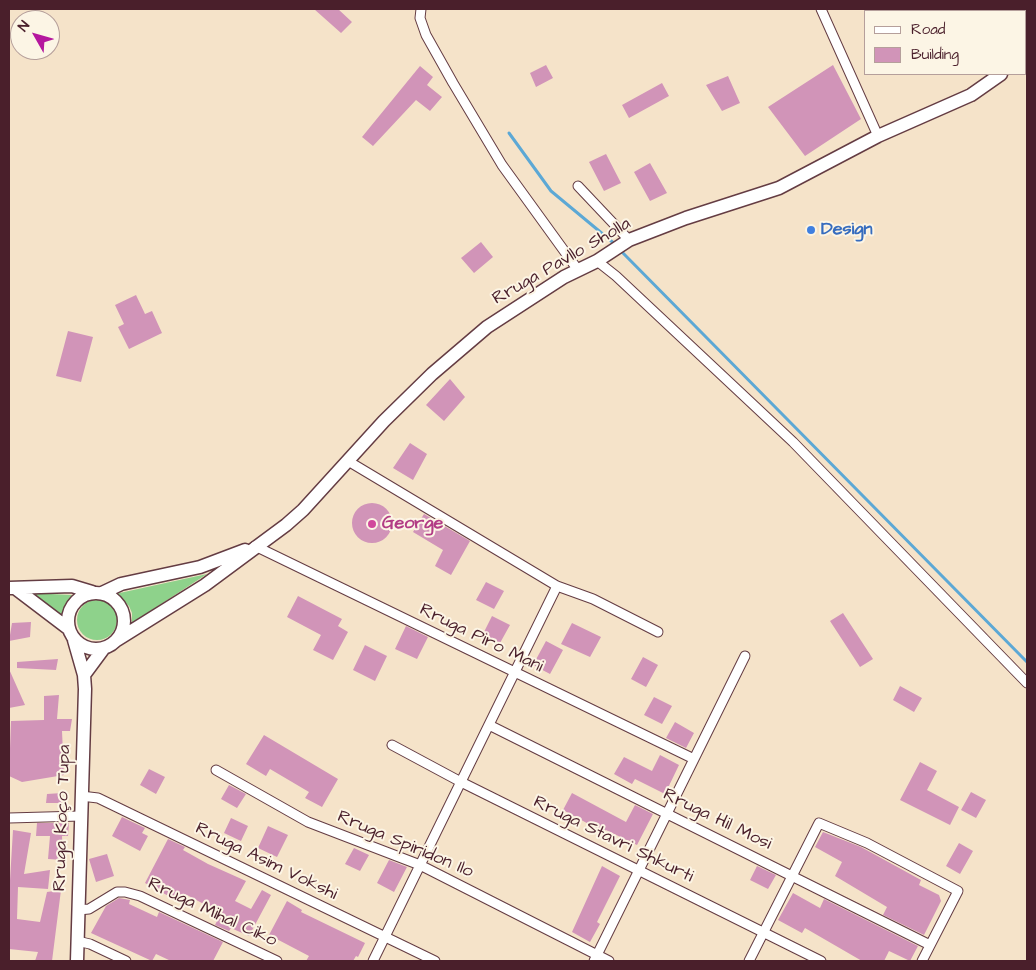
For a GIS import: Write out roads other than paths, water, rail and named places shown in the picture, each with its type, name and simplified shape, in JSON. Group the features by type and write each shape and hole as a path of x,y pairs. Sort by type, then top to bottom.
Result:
{"street":[{"path":"421,9 420,18 426,35 452,83 502,165 578,270"},
{"path":"820,9 878,136"},
{"name":"Rruga Pavllo Sholla","path":"117,640 204,585 303,510 432,374 487,327 629,240 686,218 778,188 878,136 971,95 1000,75"},
{"path":"578,186 629,240"},
{"path":"597,261 616,276 793,442 1027,683"},
{"path":"348,461 557,586 593,599 658,632"},
{"name":"Rruga Pavllo Sholla","path":"97,592 121,584 200,567 255,546"},
{"name":"Rruga Piro Mani","path":"255,546 694,759"},
{"path":"12,588 72,586 113,598 120,606 124,618 123,629 117,640 104,648 84,676"},
{"path":"373,961 557,586"},
{"path":"12,588 83,646 93,649 104,648"},
{"path":"71,635 67,617 72,606 80,597 97,592"},
{"name":"Rruga Koço Tupa","path":"71,635 84,676 77,961"},
{"path":"596,958 745,656"},
{"name":"Rruga Hil Mosi","path":"489,725 930,944"},
{"name":"Rruga Stavri Shkurti","path":"392,745 461,782 821,961"},
{"name":"Rruga Spiridon Ilo","path":"216,770 308,822 420,865 596,958 609,961"},
{"name":"Rruga Asim Vokshi","path":"81,796 98,798 435,961"},
{"path":"9,818 81,816"},
{"path":"750,961 819,822 867,843 958,891 922,961"},
{"name":"Rruga Mihal Ciko","path":"78,910 89,909 117,892 132,894 277,961"},
{"path":"77,941 90,944 126,961"}],"waterway":[{"path":"509,133 551,191 616,245"},
{"path":"620,250 1027,662"}],"place":[{"name":"Design","path":"811,230"},
{"name":"George","path":"372,524"}]}
